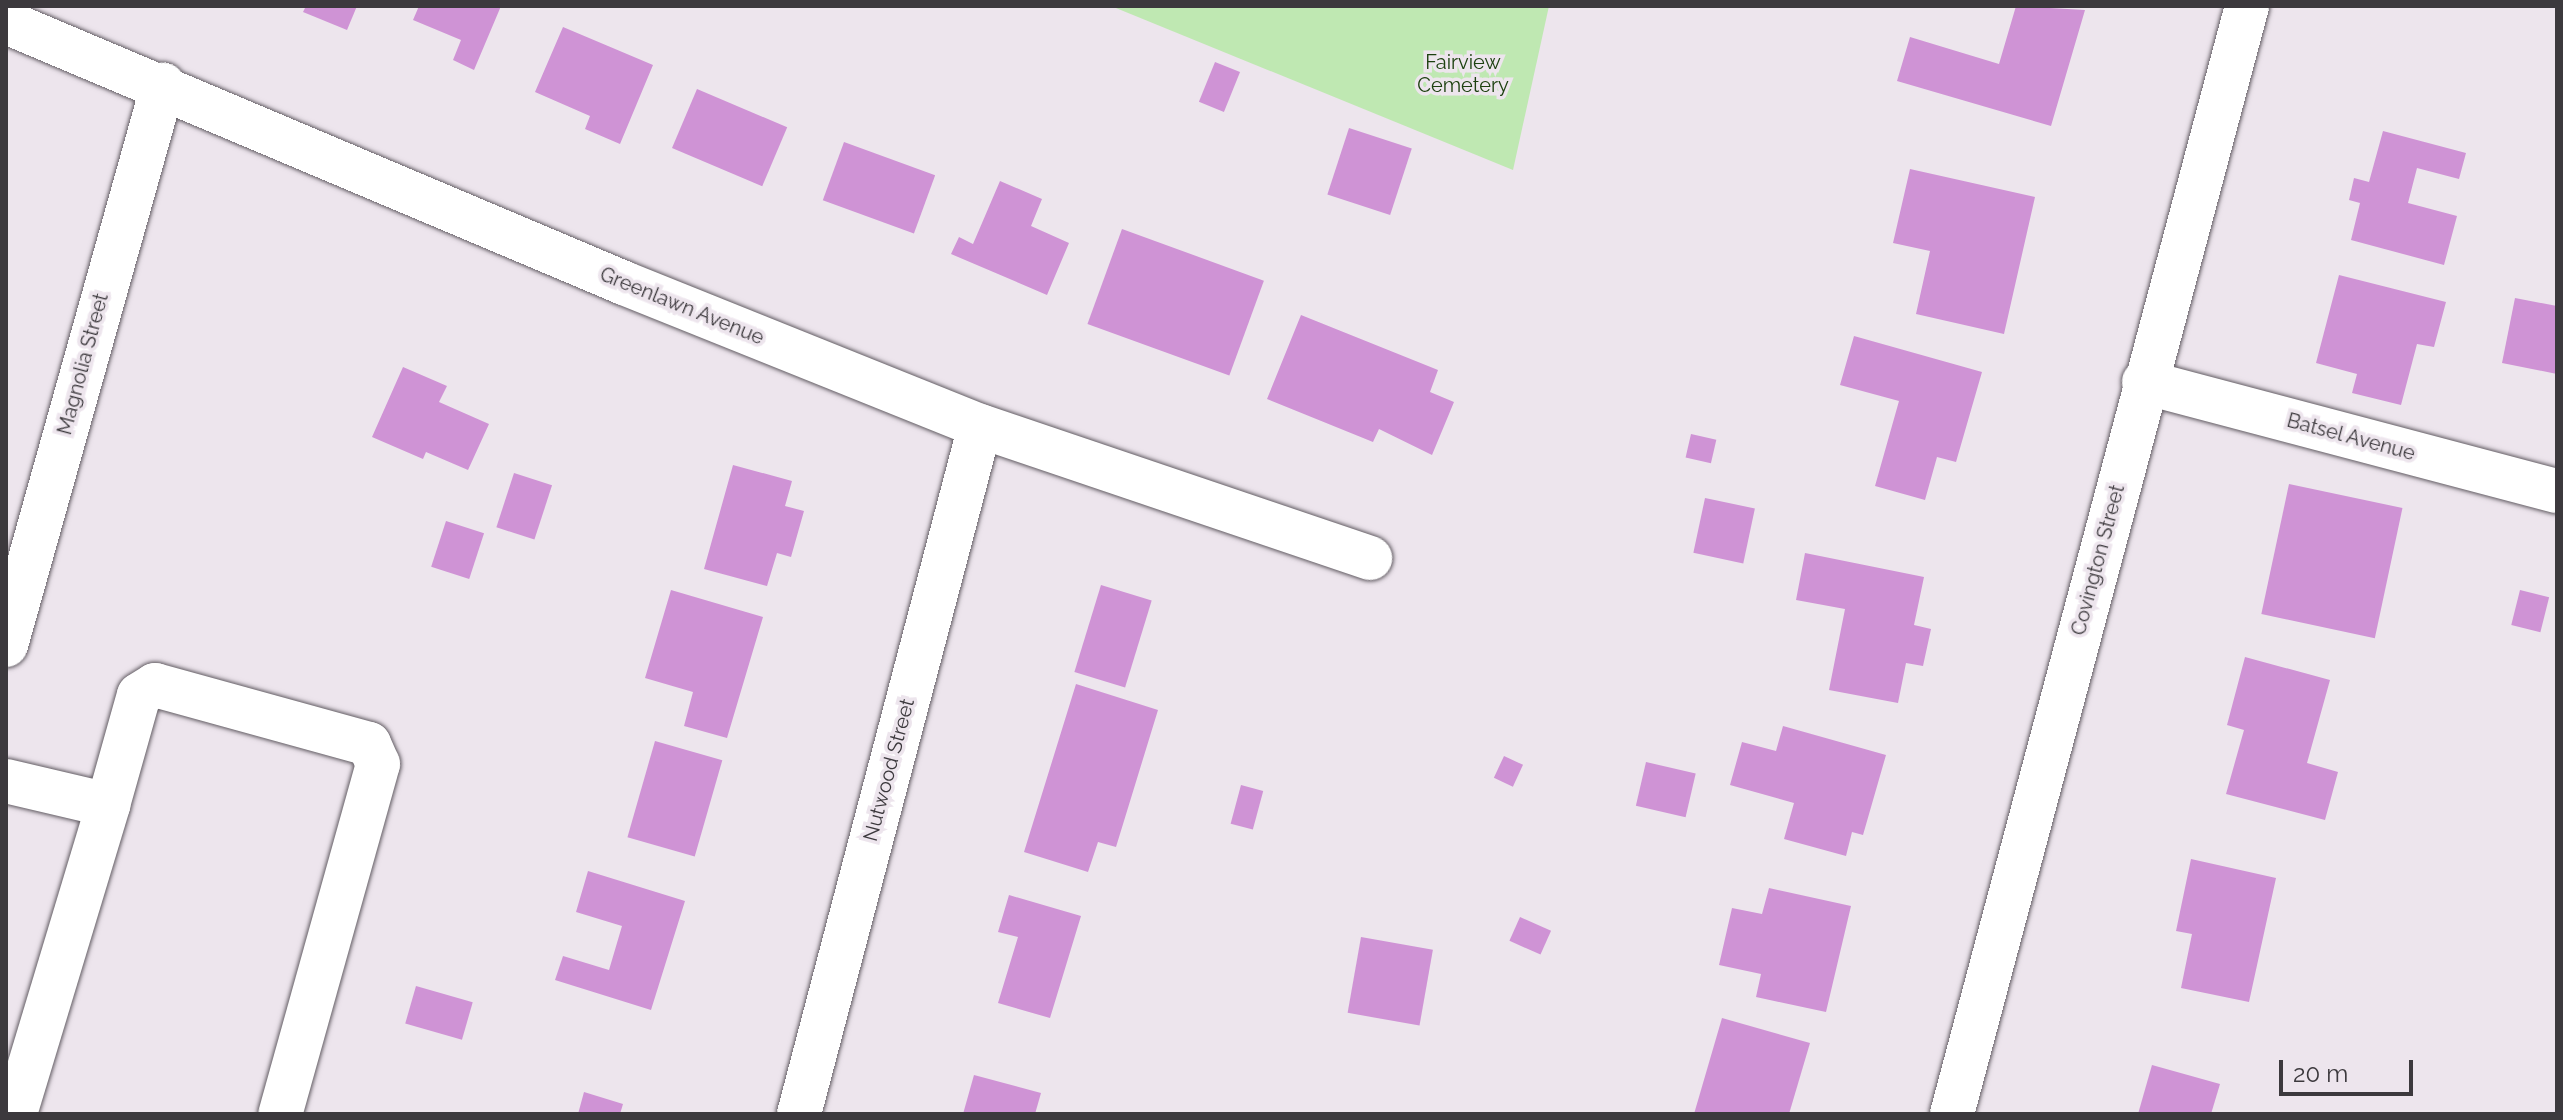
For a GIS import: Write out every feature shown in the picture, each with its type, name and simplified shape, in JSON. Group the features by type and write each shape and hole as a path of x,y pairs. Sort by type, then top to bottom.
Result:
{"street":[{"name":"Covington Street","path":"1952,1114 2144,382 2247,6"},
{"name":"Greenlawn Avenue","path":"6,22 163,85 624,283 980,426 1370,558"},
{"name":"Magnolia Street","path":"6,645 18,554 163,85"},
{"name":"Batsel Avenue","path":"2144,382 2557,491"},
{"name":"Nutwood Street","path":"799,1114 980,426"},
{"path":"15,1114 139,695 155,685 369,744 378,764 280,1114"},
{"path":"6,781 108,805"}],"green space":[{"name":"Fairview Cemetery","path":"1111,6 1549,6 1513,170"}],"building":[{"path":"306,6 357,6 347,30 303,12"},
{"path":"419,6 501,6 474,70 453,60 461,40 413,20"},
{"path":"2016,6 2085,10 2051,126 1897,81 1910,37 1999,64"},
{"path":"563,27 653,65 620,144 585,129 590,116 535,92"},
{"path":"1215,62 1240,72 1224,112 1199,102"},
{"path":"697,89 787,127 762,186 672,148"},
{"path":"1349,128 1412,148 1390,215 1327,195"},
{"path":"2383,131 2466,153 2459,179 2417,168 2408,203 2457,216 2444,265 2351,240 2360,203 2349,200 2354,178 2369,182"},
{"path":"844,142 935,175 914,233 823,200"},
{"path":"1910,169 2035,197 2004,334 1916,314 1930,251 1893,243"},
{"path":"1000,181 1042,199 1031,226 1069,243 1047,295 951,254 959,237 973,244"},
{"path":"1122,229 1264,281 1229,376 1087,324"},
{"path":"2339,275 2446,302 2434,347 2417,344 2401,405 2352,393 2357,374 2316,363"},
{"path":"2515,298 2557,306 2557,374 2502,363"},
{"path":"1301,315 1438,370 1430,392 1454,402 1432,455 1379,429 1373,442 1267,399"},
{"path":"1854,336 1982,372 1956,462 1937,457 1925,500 1875,486 1899,401 1840,385"},
{"path":"403,367 447,386 439,402 489,424 468,470 426,452 423,459 372,437"},
{"path":"1691,434 1716,440 1711,463 1686,457"},
{"path":"733,465 792,481 785,506 804,511 791,557 777,553 767,586 704,569"},
{"path":"514,473 552,485 534,540 496,527"},
{"path":"2289,484 2402,508 2375,638 2261,614"},
{"path":"1705,498 1755,509 1743,563 1693,553"},
{"path":"446,521 484,533 469,579 431,567"},
{"path":"1805,553 1924,577 1914,625 1931,629 1923,666 1906,663 1898,703 1829,690 1845,609 1796,600"},
{"path":"1101,585 1152,600 1125,688 1074,672"},
{"path":"671,590 763,617 727,738 684,726 693,692 645,678"},
{"path":"2520,590 2549,597 2540,632 2511,625"},
{"path":"2245,657 2330,680 2307,763 2338,772 2325,820 2226,794 2244,730 2227,725"},
{"path":"1076,684 1158,710 1116,847 1098,842 1088,872 1024,852"},
{"path":"1783,726 1886,755 1863,835 1852,832 1846,856 1784,839 1794,803 1730,785 1742,742 1776,751"},
{"path":"655,741 722,760 695,856 627,837"},
{"path":"1504,756 1523,765 1513,787 1494,778"},
{"path":"1646,762 1696,773 1686,817 1636,806"},
{"path":"1241,785 1263,791 1253,830 1231,824"},
{"path":"2191,859 2276,878 2249,1002 2181,988 2192,934 2176,931"},
{"path":"588,871 685,901 651,1010 555,980 563,956 609,970 622,926 576,912"},
{"path":"1769,888 1851,906 1826,1012 1756,997 1761,974 1719,965 1732,908 1762,914"},
{"path":"1009,895 1081,916 1050,1018 998,1003 1018,937 998,932"},
{"path":"1520,917 1551,931 1540,955 1509,941"},
{"path":"1361,937 1433,950 1420,1026 1348,1013"},
{"path":"416,986 473,1002 462,1040 405,1023"},
{"path":"1722,1018 1810,1043 1789,1114 1694,1114"},
{"path":"2152,1065 2220,1084 2211,1114 2138,1114"},
{"path":"974,1075 1041,1093 1035,1114 963,1114"},
{"path":"584,1092 623,1104 620,1114 578,1114"}]}
